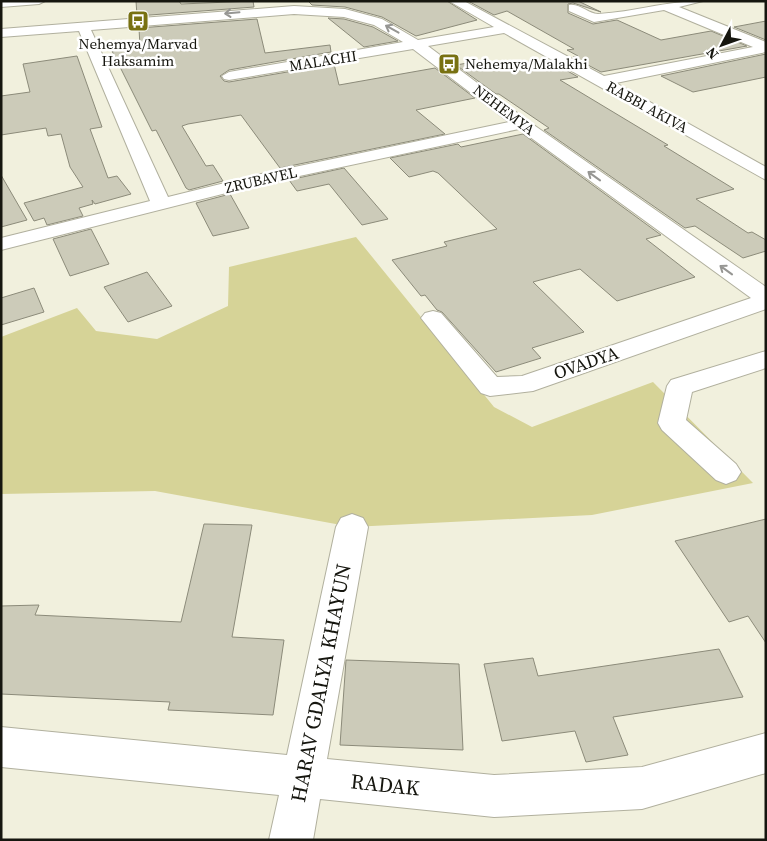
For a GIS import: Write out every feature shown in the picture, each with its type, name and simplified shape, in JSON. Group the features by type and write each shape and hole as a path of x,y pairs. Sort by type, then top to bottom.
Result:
{"street":[{"path":"1,4 39,1"},
{"name":"RABBI AKIVA","path":"454,1 602,81 764,174"},
{"path":"573,8 594,18 660,4 697,1"},
{"path":"660,4 766,47"},
{"name":"NEHEMYA","path":"8,33 272,10 320,11 344,14 378,22 422,48 522,124 766,300"},
{"path":"83,26 162,203"},
{"name":"MALACHI","path":"230,76 422,48 511,32"},
{"path":"1,47 8,33"},
{"path":"602,81 766,47"},
{"name":"ZRUBAVEL","path":"1,244 162,203 522,124"},
{"path":"740,159 766,152"},
{"name":"OVADYA","path":"433,318 490,387 524,385 766,300"},
{"path":"726,472 672,423 680,386 766,359"},
{"name":"HARAV GDALYA KHAYUN","path":"290,840 352,526"},
{"name":"RADAK","path":"1,747 494,796 642,788 766,753"}],"shaded area":[{"path":"356,237 494,407 532,427 653,382 753,483 592,515 352,527 155,491 1,494 1,337 77,308 96,331 157,339 228,306 229,267"}],"building":[{"path":"136,1 179,1 181,4 253,1 254,7 137,16"},
{"path":"308,1 447,1 477,20 416,36 382,17 345,7 312,5"},
{"path":"468,1 578,1 601,12 573,3 568,4 568,13 593,24 617,20 661,40 711,31 747,46 601,72 573,57 578,56 567,50 574,49 507,11 494,15"},
{"path":"328,18 344,19 373,27 398,41 364,47"},
{"path":"257,19 265,53 330,45 331,52 229,70 220,76 224,81 229,82 334,64 339,85 435,68 475,98 416,110 445,134 280,168 241,115 188,124 182,126 206,166 213,165 223,181 189,190 186,188 156,130 152,131 112,51 140,47 139,28"},
{"path":"766,21 766,40 734,27"},
{"path":"766,54 766,77 693,92 661,76"},
{"path":"77,56 102,127 90,129 108,178 117,176 131,194 95,204 92,200 93,204 79,208 83,216 47,225 44,218 34,221 24,203 83,187 70,167 61,134 48,136 46,128 1,135 1,96 30,92 23,64"},
{"path":"485,60 500,70 550,61 578,77 560,80 668,145 664,146 734,189 696,199 748,233 752,232 766,240 766,251 743,258 695,226 685,228 544,130 549,128 499,94 496,94 456,65"},
{"path":"523,134 661,235 646,239 695,277 617,301 580,269 533,282 584,332 532,348 541,358 496,372 442,312 437,310 425,295 421,296 392,260 447,246 444,242 497,229 438,173 433,171 409,177 390,158 458,144 461,147"},
{"path":"344,168 388,219 362,225 329,184 297,191 289,180"},
{"path":"1,175 27,220 1,227"},
{"path":"230,194 249,228 213,236 196,203"},
{"path":"91,229 109,264 70,276 53,239"},
{"path":"147,272 172,306 128,322 104,287"},
{"path":"34,288 44,312 1,325 1,298"},
{"path":"766,519 766,643 748,616 729,622 675,541"},
{"path":"204,524 252,525 232,637 284,640 273,715 168,710 170,702 1,694 1,606 39,605 35,615 181,622"},
{"path":"719,649 743,697 613,717 628,755 586,762 575,731 502,741 484,664 533,658 538,676"},
{"path":"346,660 459,664 463,750 340,745"}],"place":[{"name":"Nehemya/Marvad Haksamim","path":"138,21"},
{"name":"Nehemya/Malakhi","path":"449,64"}]}
